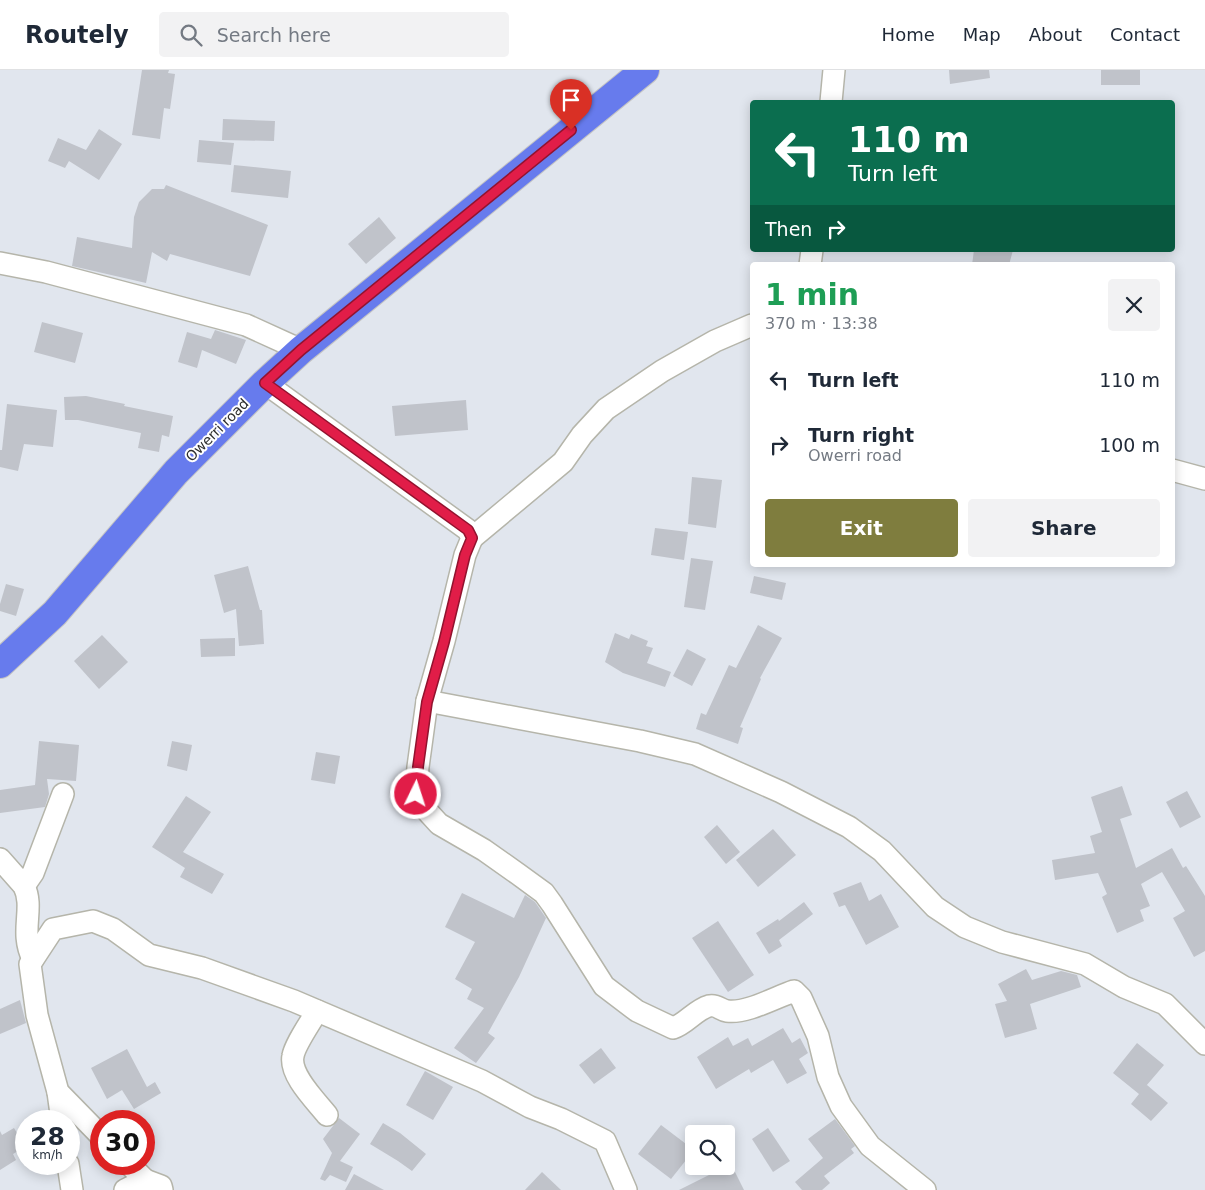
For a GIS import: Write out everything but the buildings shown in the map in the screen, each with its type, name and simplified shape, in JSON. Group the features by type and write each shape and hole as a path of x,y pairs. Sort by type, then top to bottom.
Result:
{"main road":[{"name":"Owerri road","path":"0,664 55,613 176,472 265,383 301,350 645,70"}],"street":[{"path":"831,100 834,70"},
{"path":"0,263 46,272 246,325 301,350"},
{"path":"750,326 715,341 662,371 606,409 582,435 562,462 472,538 465,555 427,702 416,794 439,824 484,850 544,894 604,986 637,1011 673,1028 679,1026 707,1006 716,1005 726,1011 750,1008 794,990 801,998 818,1036 828,1077 842,1106 870,1146 925,1190"},
{"path":"265,383 468,530 472,538"},
{"path":"1175,471 1205,479"},
{"path":"427,702 640,741 696,754 781,792 849,827 882,851 936,906 965,927 1002,942 1085,964 1124,987 1165,1004 1205,1044"},
{"path":"24,886 33,873 63,794"},
{"path":"0,860 24,886 28,898 26,938 33,958"},
{"path":"60,1110 58,1092 37,1015 30,964 53,929 93,921 114,929 149,955 202,968 317,1011 482,1081 530,1107 561,1119 605,1141 626,1190"},
{"path":"317,1011 292,1056 294,1068 301,1083 327,1115"},
{"path":"58,1092 90,1125"},
{"path":"70,1175 72,1190"},
{"path":"142,1175 154,1185"},
{"path":"125,1190 154,1185"}],"route":[{"path":"416,794 427,702 465,555 472,538 468,530 265,383 301,350 571,130"}]}
